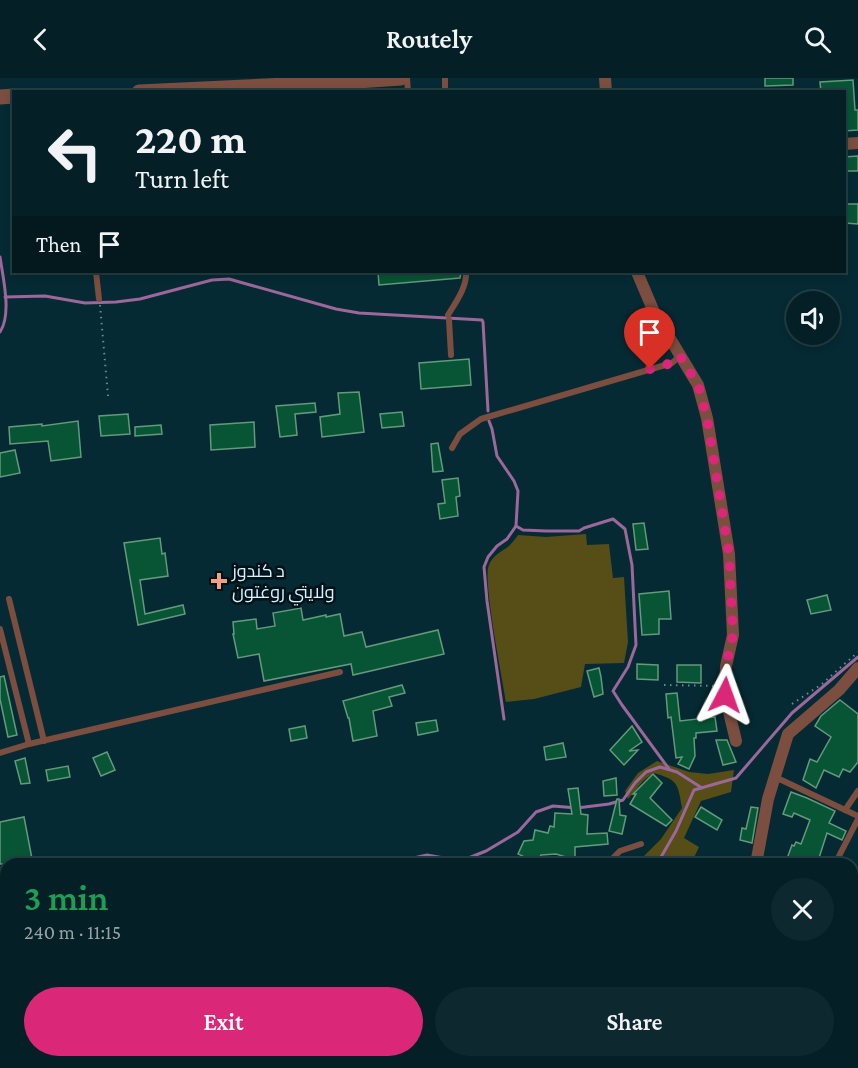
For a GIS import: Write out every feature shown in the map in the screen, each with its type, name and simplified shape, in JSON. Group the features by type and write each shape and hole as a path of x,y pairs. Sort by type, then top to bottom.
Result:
{"street":[{"path":"224,90 310,88 328,81 401,78"},
{"path":"637,273 654,312 698,385 707,418 729,554 733,635 726,666 725,695 736,741"},
{"path":"757,858 774,777 788,734 839,690 858,668"}],"lane":[{"path":"96,273 99,299"},
{"path":"452,355 448,318 467,280 466,273"},
{"path":"452,448 460,434 481,419 672,363 680,356"},
{"path":"9,599 44,741"},
{"path":"0,629 29,744"},
{"path":"0,753 29,744 340,672"},
{"path":"774,777 858,818 838,858"},
{"path":"845,810 858,791"},
{"path":"613,858 620,851 641,844"}],"path":[{"path":"100,308 108,396"},
{"path":"792,704 822,684 858,652"},
{"path":"664,685 725,686"}],"shaded area":[{"path":"586,534 587,545 609,544 613,578 624,577 628,642 624,663 585,664 581,687 534,699 506,702 488,589 489,565 495,556 509,546 518,535 546,537"},
{"path":"657,761 689,772 708,774 734,770 731,792 701,801 684,838 699,847 694,858 642,858 661,839 682,808 678,788 672,780 653,773 628,799 625,791 638,773"}],"building":[{"path":"765,78 793,78 793,85 765,86"},
{"path":"853,80 855,110 858,110 858,130 846,131 846,90 821,90 820,82"},
{"path":"858,156 858,171 846,171 846,157"},
{"path":"846,204 858,204 858,224 846,223"},
{"path":"378,273 461,273 460,278 379,285"},
{"path":"469,359 471,385 421,389 419,363"},
{"path":"359,392 364,432 322,437 320,417 340,414 338,393"},
{"path":"315,403 316,412 295,414 297,435 280,437 276,406"},
{"path":"402,412 404,426 382,428 380,414"},
{"path":"128,414 130,434 101,436 99,416"},
{"path":"78,421 81,457 51,461 48,441 10,444 9,427 42,424 42,426"},
{"path":"254,422 255,447 211,450 210,425"},
{"path":"161,425 162,434 135,436 135,427"},
{"path":"438,443 443,471 433,472 431,444"},
{"path":"15,450 20,473 0,477 0,453"},
{"path":"458,478 460,496 456,497 458,516 440,519 438,504 445,503 442,480"},
{"path":"644,523 648,549 636,550 633,524"},
{"path":"160,538 162,554 165,553 168,576 140,580 145,614 183,605 185,614 138,625 124,543"},
{"path":"669,591 671,619 659,619 659,634 642,635 639,594"},
{"path":"827,595 831,610 811,614 807,600"},
{"path":"301,608 303,620 340,614 344,636 362,632 366,647 438,630 444,654 353,675 351,664 264,681 259,654 238,658 233,622 256,619 257,629 275,626 273,613"},
{"path":"637,664 658,665 658,680 637,679"},
{"path":"677,665 701,665 701,683 677,682"},
{"path":"599,668 603,694 594,697 587,671"},
{"path":"4,676 17,735 8,737 0,699 0,677"},
{"path":"402,685 405,693 389,697 392,706 373,711 377,736 353,741 343,701"},
{"path":"677,693 680,721 715,717 717,731 696,733 695,756 689,769 678,764 682,757 676,758 671,717 668,718 666,694"},
{"path":"840,700 858,714 858,762 850,772 843,769 839,777 824,770 816,788 803,780 810,759 817,762 831,737 815,726 821,716"},
{"path":"436,720 438,731 418,735 416,723"},
{"path":"305,726 307,738 291,741 289,729"},
{"path":"632,726 642,742 629,751 638,750 624,765 610,750"},
{"path":"716,740 727,740 736,762 723,765"},
{"path":"563,743 566,757 546,760 544,747"},
{"path":"107,752 115,770 101,776 93,758"},
{"path":"25,758 30,783 21,784 15,761"},
{"path":"68,766 70,777 48,781 46,770"},
{"path":"653,774 662,783 650,798 672,820 666,826 630,804 636,794 633,794"},
{"path":"616,778 617,795 604,796 603,781"},
{"path":"578,788 581,814 588,815 587,834 607,833 608,844 575,847 575,858 566,858 556,854 526,858 518,854 524,841 533,840 535,830 548,833 550,826 554,827 555,813 572,814 568,789"},
{"path":"791,792 835,811 829,823 846,831 842,840 827,833 819,858 787,858 792,845 794,846 796,842 801,844 810,820 794,813 792,817 783,814"},
{"path":"617,799 619,799 620,815 626,816 622,834 609,831"},
{"path":"701,807 722,820 717,830 695,817"},
{"path":"751,807 758,808 752,843 740,840 742,828 746,829"},
{"path":"24,817 32,858 0,858 0,822"}],"waterway":[{"path":"0,257 6,306 4,324 0,332"},
{"path":"5,297 45,296 85,303 116,302 140,299 212,280 229,279 336,309 359,313 482,320 488,411"},
{"path":"489,421 497,456 518,491 516,526 523,530 579,531 613,519 625,529 632,565 636,645 628,667 613,691 669,769"},
{"path":"504,719 484,567 488,557 507,539 516,526"},
{"path":"660,858 676,831 694,790 736,778 792,713 858,657"},
{"path":"468,858 486,851 518,832 536,812 553,806 577,808 623,800 646,772 660,767 677,772 702,788"},
{"path":"414,858 427,855 444,858"}],"place":[{"name":"د کندوز ولایتي روغتون","path":"219,581"}],"route":[{"path":"650,369 672,363 680,356 698,385 707,418 729,554 733,635 726,666 725,695"}]}
